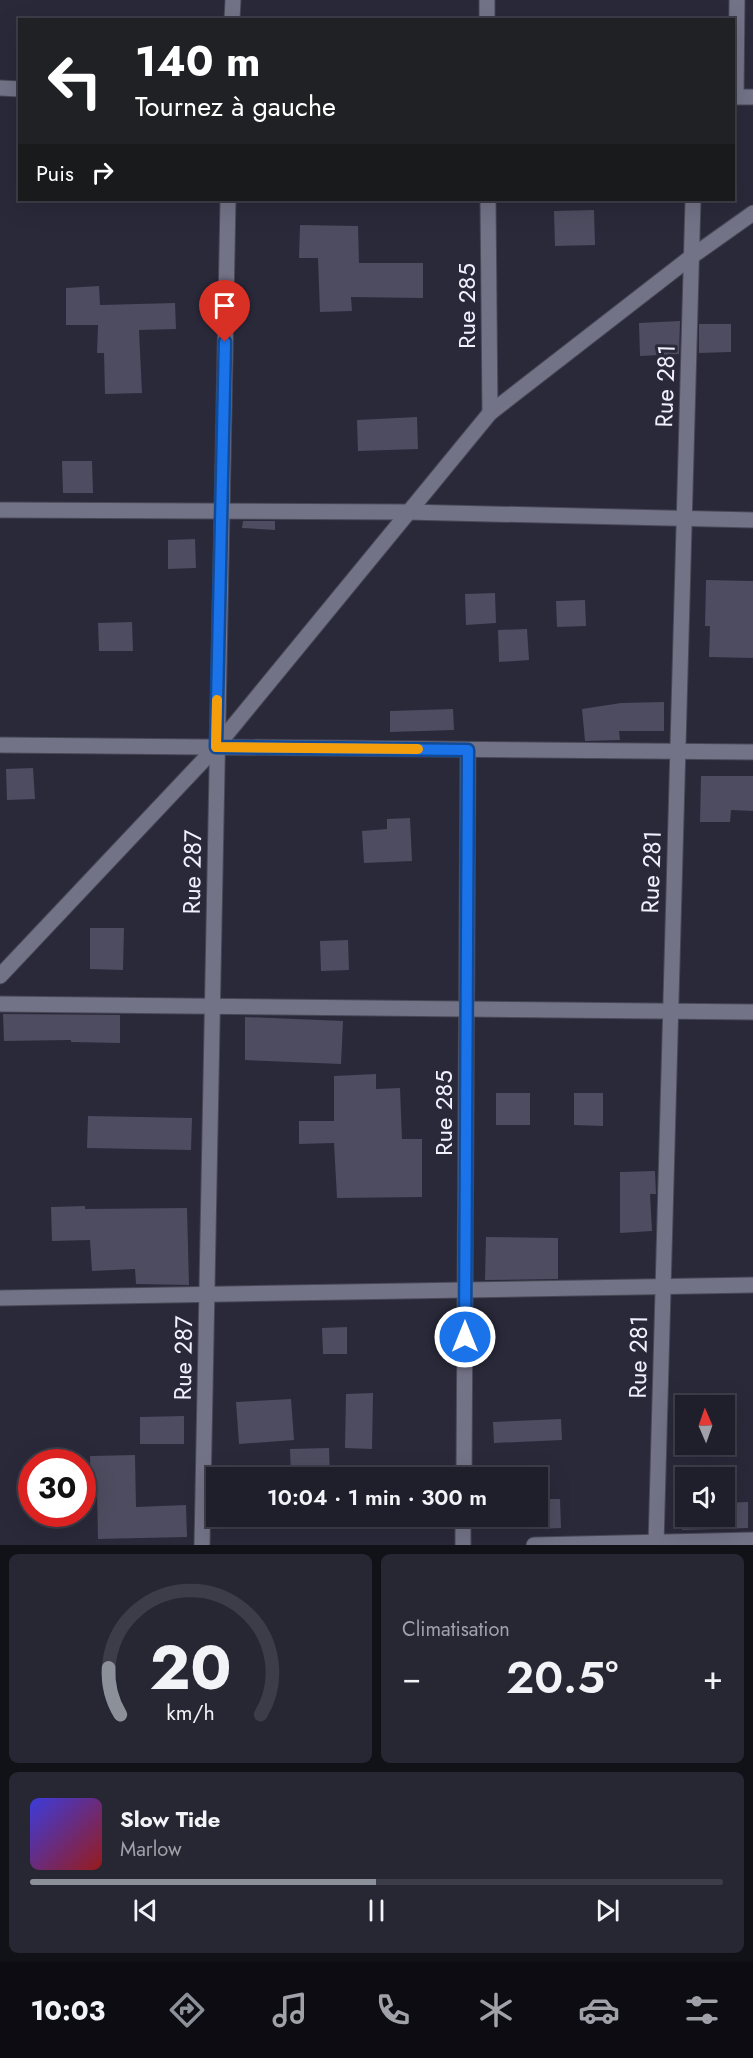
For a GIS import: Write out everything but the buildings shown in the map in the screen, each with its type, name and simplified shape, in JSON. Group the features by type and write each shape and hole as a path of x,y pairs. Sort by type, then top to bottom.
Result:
{"street":[{"path":"232,18 233,0"},
{"path":"487,0 487,18"},
{"path":"735,65 737,0"},
{"path":"0,88 18,89"},
{"path":"735,97 753,97"},
{"name":"Rue 287","path":"202,1545 228,201"},
{"name":"Rue 285","path":"488,201 490,413"},
{"name":"Rue 281","path":"656,1544 693,201"},
{"path":"0,976 216,747 490,413 691,257 753,213"},
{"path":"0,510 221,513 407,512 753,520"},
{"path":"0,745 753,752"},
{"name":"Rue 285","path":"464,1467 468,750"},
{"path":"0,1004 753,1012"},
{"path":"0,1298 753,1285"},
{"path":"463,1527 463,1545"},
{"path":"534,1545 753,1540"}],"slow traffic":[{"path":"217,700 216,747 418,749"}],"route":[{"path":"225,342 216,747 468,750 465,1337"}]}
